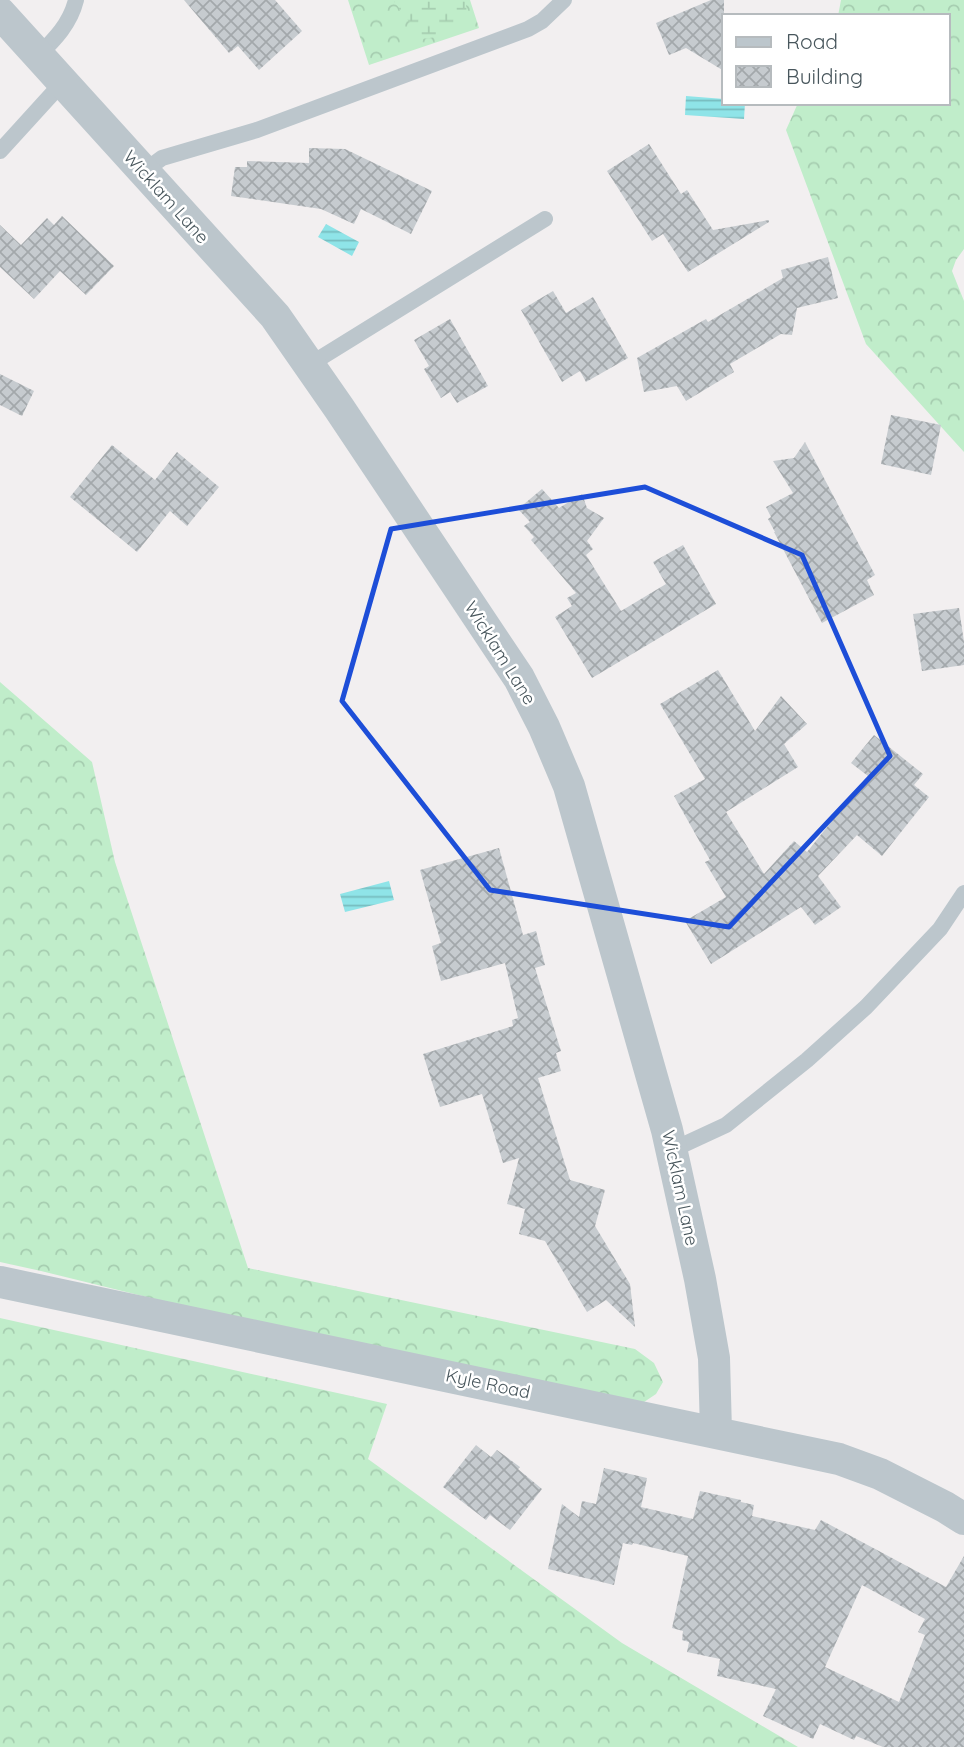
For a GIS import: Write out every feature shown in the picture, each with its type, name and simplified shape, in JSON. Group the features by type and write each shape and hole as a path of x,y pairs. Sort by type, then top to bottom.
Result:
{"street":[{"name":"Wicklam Lane","path":"0,13 275,316 519,678 544,727 569,786 667,1130 700,1279 713,1358 716,1432"},
{"name":"Kyle Road","path":"0,1282 716,1432 849,1463 880,1474 964,1519"}],"lane":[{"path":"38,56 63,29 76,0"},
{"path":"143,172 162,158 257,130 528,29 542,21 565,0"},
{"path":"0,151 62,83"},
{"path":"309,365 545,219"},
{"path":"671,1150 726,1125 807,1060 866,1007 940,929 964,892"}],"highlighted area":[{"path":"645,487 802,555 890,756 729,927 490,890 342,701 391,529"}],"green space":[{"path":"348,0 470,0 479,28 369,65"},
{"path":"393,0 466,0 466,18 455,31 422,39"},
{"path":"841,0 964,0 964,249 952,271 964,301 964,452 866,344 786,130 797,105 950,105 950,14 838,14"},
{"path":"0,682 92,762 115,862 248,1268 635,1349 654,1363 663,1382 656,1394 641,1404 232,1318 0,1262"},
{"path":"0,1318 387,1404 368,1459 622,1643 798,1747 0,1747"}],"water":[{"path":"686,96 722,99 722,105 745,105 744,119 685,115"},
{"path":"326,224 359,242 352,256 318,237"},
{"path":"389,881 394,900 345,912 340,894"}],"building":[{"path":"184,0 275,0 302,31 259,70 238,46 229,53"},
{"path":"711,0 724,0 722,70 686,48 669,55 656,23"},
{"path":"649,144 681,194 687,190 713,230 769,222 688,272 663,234 652,241 607,171"},
{"path":"309,148 345,149 432,191 411,234 361,209 354,224 321,209 231,196 235,167 247,167 247,161 309,163"},
{"path":"62,216 114,266 86,295 60,271 34,299 0,267 0,225 21,245 47,218 54,225"},
{"path":"828,257 838,298 797,308 792,335 781,334 730,364 734,372 686,401 677,386 644,392 637,358 706,319 708,322 783,278 781,270"},
{"path":"553,291 566,313 593,297 628,358 586,382 580,371 562,382 521,310"},
{"path":"450,319 488,386 457,403 450,392 441,398 424,369 429,366 414,340"},
{"path":"0,374 34,391 22,416 0,405"},
{"path":"891,415 941,425 931,475 881,464"},
{"path":"805,442 875,575 867,580 874,595 822,623 774,532 766,507 793,493 773,461 794,458"},
{"path":"112,445 155,480 177,452 219,487 187,526 170,511 137,552 70,497"},
{"path":"542,489 559,508 582,494 587,508 604,518 587,541 593,549 586,555 621,611 666,584 653,562 683,545 716,604 592,678 555,617 572,606 567,598 576,593 531,540 534,537 524,526 530,522 518,509"},
{"path":"959,608 964,665 922,671 913,614"},
{"path":"718,670 755,731 781,696 807,724 784,744 798,767 726,812 764,874 794,841 807,852 868,776 851,763 874,735 923,774 914,785 929,797 882,856 857,835 818,876 841,907 815,925 801,907 711,964 685,921 726,897 705,862 710,860 674,796 705,779 660,704"},
{"path":"499,848 523,935 536,931 545,965 535,968 561,1051 556,1053 561,1071 538,1078 570,1180 605,1190 595,1226 630,1284 635,1327 606,1300 587,1312 545,1241 519,1234 525,1209 507,1204 519,1158 503,1163 482,1094 440,1107 423,1054 513,1026 512,1020 518,1018 505,963 441,981 432,946 441,943 420,870"},
{"path":"476,1445 491,1457 497,1450 520,1467 518,1469 542,1489 510,1530 490,1515 486,1520 443,1487"},
{"path":"604,1468 647,1478 641,1507 693,1519 700,1491 754,1505 752,1516 815,1530 821,1520 946,1587 964,1556 964,1747 883,1747 856,1736 854,1740 820,1724 813,1739 763,1716 776,1689 717,1676 720,1659 687,1652 689,1642 682,1640 683,1631 672,1628 688,1556 623,1543 614,1585 548,1569 562,1504 579,1517 582,1501 596,1504","holes":["862,1585 925,1619 918,1632 925,1635 899,1702 825,1667"]}]}
